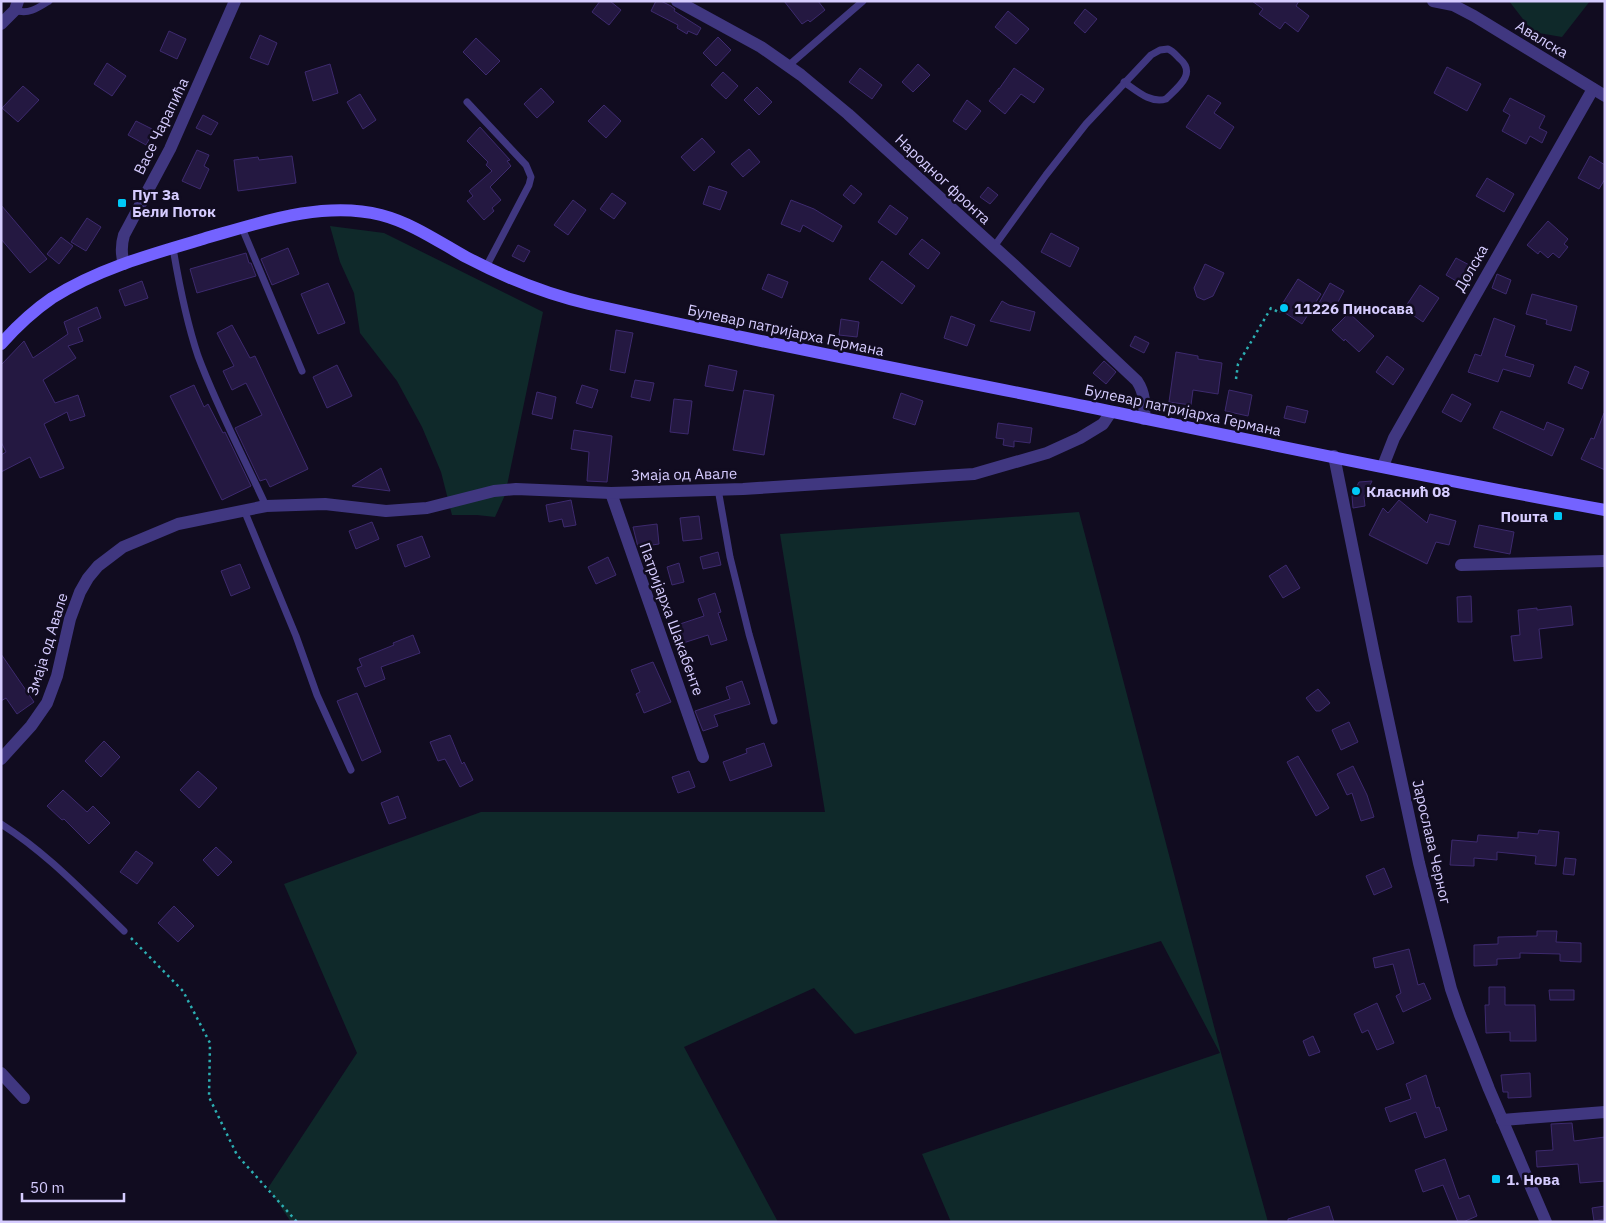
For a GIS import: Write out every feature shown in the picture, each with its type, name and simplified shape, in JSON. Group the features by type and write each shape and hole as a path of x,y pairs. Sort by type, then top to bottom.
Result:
{"main road":[{"name":"Булевар патријарха Германа","path":"1,344 24,320 52,298 124,264 173,248 284,217 322,212 352,211 379,214 415,228 486,267 535,289 589,304 942,379 1605,510"}],"street":[{"name":"Васе Чарапића","path":"124,264 122,257 124,235 170,149 235,1"},
{"name":"Народног фронта","path":"677,1 717,21 761,47 848,114 1137,381 1145,404 1144,419"},
{"name":"Авалска","path":"1433,1 1453,5 1474,16 1605,96"},
{"path":"1,24 17,6"},
{"name":"Долска","path":"1383,466 1394,438 1593,89"},
{"name":"Змаја од Авале","path":"1,759 31,726 47,703 57,676 70,619 80,592 98,566 123,547 178,524 266,506 325,504 399,511 427,508 516,488 611,492 764,488 974,474 1047,453 1080,438 1103,424 1111,412"},
{"name":"Јарослава Черног","path":"1334,456 1375,659 1419,863 1438,939 1460,1015 1546,1222"},
{"name":"Патријарха Шакабенте","path":"611,492 703,757"},
{"path":"1461,565 1605,561"},
{"path":"1,1073 24,1098"},
{"path":"1502,1120 1605,1112"}],"lane":[{"path":"17,6 23,12 49,1"},
{"path":"788,66 863,1"},
{"path":"994,248 1072,142 1124,82 1151,55 1156,51 1171,50 1184,62 1187,72 1185,80 1166,98 1160,101 1149,98 1124,82"},
{"path":"466,102 526,165 532,177 486,267"},
{"path":"242,228 302,371"},
{"path":"173,248 180,293 198,355 217,403 266,506"},
{"path":"718,489 730,557 749,634 774,721"},
{"path":"244,510 296,636 317,695 351,770"},
{"path":"1,824 43,855 124,931"}],"path":[{"path":"1236,379 1238,364 1271,308 1280,314 1282,311"},
{"path":"124,931 183,991 210,1042 209,1097 238,1155 296,1222"}],"green space":[{"path":"1509,1 1590,1 1562,37 1533,32"},
{"path":"330,226 384,233 543,312 505,495 495,517 452,515 441,472 422,427 397,381 360,333 354,293 340,262"},
{"path":"1079,512 1221,1053 1268,1222 951,1222 922,1154 1220,1053 1161,941 855,1034 814,988 684,1047 778,1222 291,1222 268,1188 357,1053 284,884 481,812 825,812 780,534"}],"building":[{"path":"600,1 610,1 621,10 609,25 592,12"},
{"path":"656,1 661,1 671,6 675,9 674,11 701,28 697,35 688,31 687,34 677,28 678,25 651,11"},
{"path":"784,1 818,1 825,10 810,22 808,20 802,24"},
{"path":"1252,1 1299,1 1296,6 1309,16 1298,32 1285,22 1280,29 1259,14 1263,9"},
{"path":"1085,9 1097,19 1085,33 1074,23"},
{"path":"1008,11 1029,29 1016,44 995,27"},
{"path":"169,31 186,39 177,59 160,51"},
{"path":"260,35 277,43 268,65 250,58"},
{"path":"718,37 731,50 716,66 703,53"},
{"path":"476,38 500,61 486,75 463,52"},
{"path":"107,63 126,76 112,96 94,84"},
{"path":"330,64 338,93 313,101 305,72"},
{"path":"918,64 930,75 913,92 902,82"},
{"path":"1447,67 1481,84 1467,111 1434,93"},
{"path":"860,68 882,85 872,99 849,82"},
{"path":"1014,68 1044,89 1034,103 1021,94 1005,114 989,101"},
{"path":"723,72 738,86 726,99 711,85"},
{"path":"23,86 39,100 18,122 2,108"},
{"path":"757,87 772,102 759,115 744,100"},
{"path":"541,88 554,102 537,118 524,104"},
{"path":"360,94 376,120 363,129 347,102"},
{"path":"1208,95 1221,103 1214,113 1234,127 1220,149 1186,127"},
{"path":"1510,98 1545,116 1539,128 1547,132 1542,143 1530,136 1526,144 1502,131 1510,115 1503,111"},
{"path":"967,100 981,111 966,130 953,121"},
{"path":"604,105 621,121 606,138 588,121"},
{"path":"203,115 218,123 211,135 196,128"},
{"path":"136,121 154,130 146,145 128,135"},
{"path":"480,127 510,160 507,161 511,166 490,187 501,200 492,208 494,211 484,220 467,201 473,196 469,191 492,171 486,165 488,162 467,141"},
{"path":"702,138 715,152 694,171 681,157"},
{"path":"749,149 760,162 743,177 731,164"},
{"path":"197,150 209,155 204,166 209,169 200,189 182,181"},
{"path":"292,156 296,183 238,191 234,160 258,157 259,160"},
{"path":"1590,156 1605,165 1605,179 1599,189 1578,178"},
{"path":"1487,178 1514,194 1504,212 1476,196"},
{"path":"851,185 862,194 854,204 843,195"},
{"path":"709,186 727,192 720,210 703,204"},
{"path":"988,187 998,195 990,204 980,197"},
{"path":"612,193 626,203 614,219 600,209"},
{"path":"573,200 586,210 568,235 554,225"},
{"path":"791,200 814,209 842,226 833,242 803,225 800,232 781,224"},
{"path":"1,205 47,259 30,273 1,239"},
{"path":"890,205 908,218 896,235 878,222"},
{"path":"87,218 101,227 86,251 71,242"},
{"path":"1548,221 1568,239 1564,244 1568,247 1559,258 1553,253 1548,258 1540,251 1538,254 1527,245"},
{"path":"1051,233 1079,248 1070,267 1041,252"},
{"path":"61,237 73,246 59,264 47,254"},
{"path":"922,239 940,253 928,269 909,254"},
{"path":"518,245 530,251 524,262 512,256"},
{"path":"288,248 299,274 272,285 261,259"},
{"path":"246,253 256,276 197,293 190,269"},
{"path":"1456,258 1473,267 1463,285 1446,275"},
{"path":"882,261 915,286 902,304 869,279"},
{"path":"1205,264 1224,273 1213,296 1204,300 1197,297 1194,288"},
{"path":"768,274 788,282 782,298 762,289"},
{"path":"1497,274 1511,280 1506,294 1492,288"},
{"path":"1298,279 1321,294 1302,324 1279,309"},
{"path":"142,281 148,298 125,306 119,290"},
{"path":"328,283 345,323 318,334 301,294"},
{"path":"1330,283 1344,291 1333,311 1319,303"},
{"path":"1420,285 1439,298 1423,322 1404,309"},
{"path":"1532,294 1577,306 1571,331 1546,324 1547,320 1526,314"},
{"path":"1002,301 1009,305 1035,312 1030,331 990,321"},
{"path":"97,307 101,318 78,328 83,341 68,346 76,358 43,380 55,403 78,395 85,416 70,421 67,412 44,424 64,468 40,478 30,457 1,472 1,455 6,452 1,442 1,365 24,341 33,358 68,334 64,322"},
{"path":"1349,313 1374,336 1359,352 1332,330"},
{"path":"951,316 975,325 967,346 944,338"},
{"path":"1494,318 1515,326 1505,356 1534,365 1530,377 1503,369 1498,382 1468,372 1475,354 1481,356"},
{"path":"841,319 859,322 857,337 839,335"},
{"path":"232,325 250,358 255,356 308,469 270,487 266,479 260,481 235,428 262,415 246,383 232,390 223,371 234,366 217,333"},
{"path":"616,330 633,333 625,373 610,370"},
{"path":"1135,336 1149,343 1144,353 1130,346"},
{"path":"1176,352 1198,356 1198,359 1222,363 1218,394 1193,390 1191,405 1169,402"},
{"path":"1387,356 1404,369 1393,385 1376,372"},
{"path":"1104,361 1116,372 1106,384 1093,373"},
{"path":"337,365 352,396 327,408 313,377"},
{"path":"709,365 737,371 733,391 705,386"},
{"path":"1575,366 1589,372 1582,389 1568,383"},
{"path":"635,380 654,383 650,401 631,397"},
{"path":"194,385 204,407 208,404 223,433 225,432 251,486 222,500 170,396"},
{"path":"582,385 598,390 592,408 576,403"},
{"path":"744,390 774,395 764,455 733,450"},
{"path":"1229,390 1252,395 1248,416 1225,411"},
{"path":"537,392 556,397 552,419 532,414"},
{"path":"901,393 923,401 915,425 893,418"},
{"path":"1452,394 1471,404 1461,422 1442,412"},
{"path":"674,399 692,401 688,434 670,432"},
{"path":"1287,406 1308,411 1305,423 1284,418"},
{"path":"1501,411 1544,430 1547,422 1564,429 1552,456 1493,428"},
{"path":"1604,413 1605,470 1581,459 1591,438 1594,439"},
{"path":"998,423 1032,428 1030,443 1014,441 1014,447 1003,445 1004,439 996,438"},
{"path":"574,430 612,436 607,482 587,481 589,452 571,449"},
{"path":"381,468 390,491 352,486"},
{"path":"1372,481 1364,497 1365,506 1353,508 1352,496 1359,482"},
{"path":"571,500 576,525 564,527 562,519 549,522 546,505"},
{"path":"1399,500 1427,523 1430,514 1456,521 1449,545 1436,542 1427,564 1369,535 1383,508 1388,513"},
{"path":"699,516 702,539 683,541 680,518"},
{"path":"372,522 379,539 356,549 349,531"},
{"path":"657,524 659,544 638,547 633,527"},
{"path":"1479,525 1514,532 1510,554 1474,547"},
{"path":"422,536 430,557 405,567 397,545"},
{"path":"718,552 721,565 703,569 700,557"},
{"path":"608,557 616,575 596,584 588,567"},
{"path":"679,563 684,582 672,585 667,567"},
{"path":"240,564 250,588 231,596 221,571"},
{"path":"1286,565 1300,588 1283,598 1269,576"},
{"path":"715,593 721,612 718,613 727,640 711,645 708,635 677,645 671,627 704,616 698,599"},
{"path":"1471,596 1472,622 1458,622 1457,597"},
{"path":"1571,606 1573,625 1539,629 1542,658 1514,661 1511,636 1520,635 1518,610"},
{"path":"413,635 420,653 381,667 385,679 365,687 357,668 362,666 359,659"},
{"path":"1,654 34,702 17,714 6,698 1,701"},
{"path":"653,662 671,702 644,713 636,694 640,692 631,670"},
{"path":"742,681 750,704 714,715 718,726 703,731 695,711 730,699 726,687"},
{"path":"1318,689 1330,703 1320,711 1316,711 1306,698"},
{"path":"357,693 381,752 362,761 337,701"},
{"path":"1349,722 1358,742 1341,750 1332,730"},
{"path":"450,735 462,764 464,762 473,780 460,787 445,759 438,761 430,742"},
{"path":"104,741 120,757 101,777 85,761"},
{"path":"764,743 772,766 730,781 723,762 747,753 746,749"},
{"path":"1298,756 1329,808 1316,816 1287,762"},
{"path":"1353,766 1367,795 1374,817 1361,821 1352,793 1347,795 1337,774"},
{"path":"198,771 217,788 199,808 180,790"},
{"path":"689,771 695,787 678,793 672,777"},
{"path":"63,790 87,812 93,806 110,823 89,844 64,819 62,820 47,806"},
{"path":"398,796 406,818 389,824 381,803"},
{"path":"1539,830 1559,832 1556,866 1535,864 1536,856 1497,852 1497,860 1474,858 1474,866 1450,865 1452,840 1477,842 1478,835 1518,838 1518,832 1538,834"},
{"path":"216,847 232,862 218,876 203,860"},
{"path":"136,851 153,863 137,884 120,872"},
{"path":"1565,858 1576,859 1574,875 1563,874"},
{"path":"1384,868 1392,887 1374,895 1366,876"},
{"path":"174,906 194,926 178,942 158,923"},
{"path":"1537,931 1557,931 1556,942 1581,943 1581,962 1560,961 1560,954 1520,953 1520,958 1497,959 1497,965 1474,966 1474,945 1498,944 1498,937 1537,936"},
{"path":"1409,949 1418,985 1424,983 1431,999 1403,1012 1396,996 1401,993 1393,964 1375,968 1373,958"},
{"path":"1489,987 1505,987 1505,1005 1535,1005 1536,1041 1510,1041 1510,1032 1486,1033 1485,1005 1489,1005"},
{"path":"1549,990 1574,990 1574,1000 1550,1000"},
{"path":"1377,1003 1394,1043 1377,1050 1368,1030 1362,1033 1354,1014"},
{"path":"1313,1036 1320,1052 1309,1056 1303,1041"},
{"path":"1530,1073 1531,1097 1508,1098 1508,1092 1503,1092 1501,1075"},
{"path":"1426,1075 1436,1108 1439,1107 1447,1130 1425,1138 1416,1112 1390,1122 1385,1108 1411,1099 1406,1084"},
{"path":"1572,1123 1574,1141 1605,1137 1605,1181 1580,1183 1578,1164 1537,1167 1536,1151 1553,1150 1551,1124"},
{"path":"1445,1159 1459,1199 1469,1195 1477,1216 1463,1222 1458,1222 1443,1185 1423,1192 1415,1170"},
{"path":"1329,1206 1334,1222 1288,1222 1288,1219"},
{"path":"1605,1206 1605,1219 1594,1221 1592,1208"}],"place":[{"name":"Пут За Бели Поток","path":"122,203"},
{"name":"11226 Пиносава","path":"1284,308"},
{"name":"Класнић 08","path":"1356,491"},
{"name":"Пошта","path":"1558,516"},
{"name":"1. Нова","path":"1496,1179"}]}
